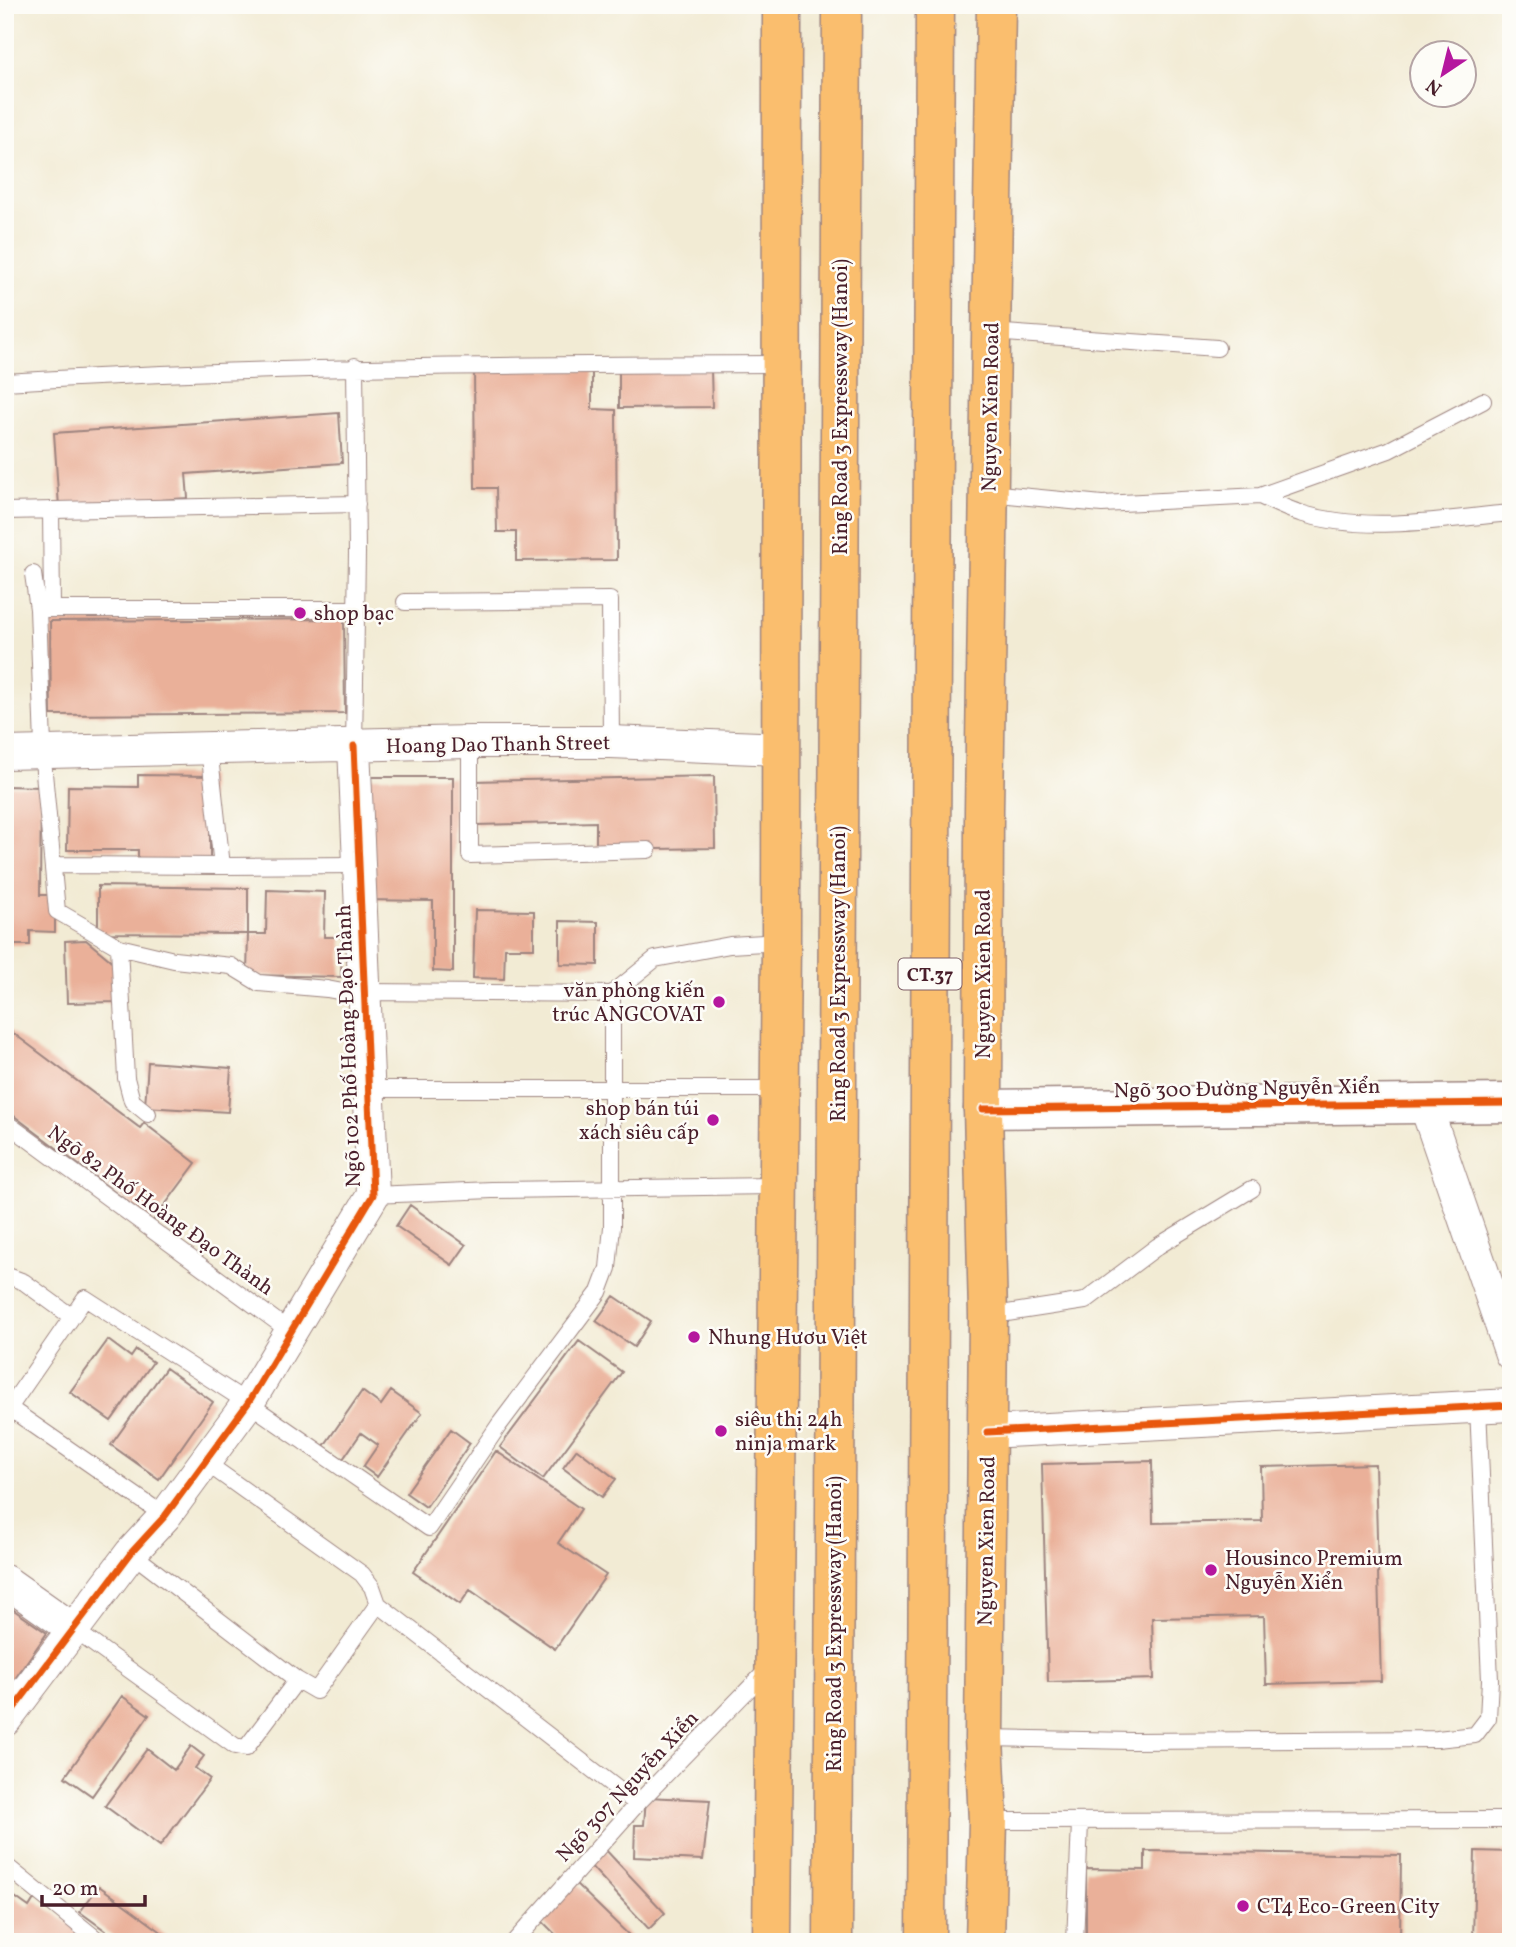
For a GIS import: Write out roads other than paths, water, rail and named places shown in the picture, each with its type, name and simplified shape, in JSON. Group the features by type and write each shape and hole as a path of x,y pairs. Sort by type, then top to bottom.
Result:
{"main road":[{"path":"772,1942 781,942 782,5"},
{"name":"Ring Road 3 Expressway (Hanoi)","path":"833,1942 842,5"},
{"name":"CT.37","path":"926,1942 935,5"},
{"name":"Nguyen Xien Road","path":"939,1942 942,467 950,5"},
{"name":"Nguyen Xien Road","path":"985,1942 988,1821 984,1738 988,1316 983,1109 996,5"}],"street":[{"name":"Hoang Dao Thanh Street","path":"5,753 611,742 781,749"},
{"name":"Ngõ 102 Phố Hoàng Đạo Thành","path":"5,1720 131,1553 165,1516 248,1403 373,1195 354,746"},
{"name":"Ngõ 300 Đường Nguyễn Xiển","path":"983,1109 1511,1103"},
{"path":"1425,1104 1511,1354"},
{"path":"987,1432 1511,1405"},
{"path":"5,1581 73,1629"}],"lane":[{"path":"991,332 1217,348"},
{"path":"5,383 184,371 355,366 782,365"},
{"path":"354,746 358,504 355,366"},
{"path":"989,493 1102,504 1260,496 1389,450 1483,401"},
{"path":"1260,496 1299,513 1335,521 1381,524 1511,513"},
{"path":"5,511 358,504"},
{"path":"51,510 45,608 43,752 57,911 119,947 174,960 231,966 259,983 364,994 612,994 654,959 730,945 781,942"},
{"path":"33,574 45,608"},
{"path":"405,602 610,600 611,742"},
{"path":"45,608 356,609"},
{"path":"470,743 470,855 648,850"},
{"path":"209,748 222,866"},
{"path":"53,865 358,865"},
{"path":"119,947 126,1078 132,1101 148,1114"},
{"path":"165,1516 7,1409 85,1298 248,1403 429,1528 499,1425 599,1292 608,1268 612,1188 612,994"},
{"path":"369,1089 780,1089"},
{"name":"Ngõ 82 Phố Hoàng Đạo Thành","path":"5,1122 291,1332"},
{"path":"373,1195 779,1186"},
{"path":"988,1316 1085,1301 1158,1246 1252,1189"},
{"path":"5,1275 24,1282 72,1317"},
{"path":"984,1738 1132,1741 1437,1739 1475,1735 1488,1718 1490,1680 1478,1407"},
{"path":"205,1462 362,1574 372,1587 378,1605 637,1804"},
{"path":"131,1553 312,1690 320,1688 378,1605"},
{"path":"73,1629 235,1746 246,1748 297,1680"},
{"name":"Ngõ 307 Nguyễn Xiển","path":"514,1942 637,1804 774,1663"},
{"path":"988,1821 1080,1823 1386,1818 1511,1820"},
{"path":"1074,1942 1080,1823"},
{"path":"5,1865 100,1942"}],"place":[{"name":"shop bạc","path":"300,613"},
{"name":"văn phòng kiến trúc ANGCOVAT","path":"719,1002"},
{"name":"shop bán túi xách siêu cấp","path":"713,1120"},
{"name":"Nhung Hươu Việt","path":"694,1337"},
{"name":"siêu thị 24h ninja mark","path":"721,1431"},
{"name":"Housinco Premium Nguyễn Xiển","path":"1211,1570"},
{"name":"CT4 Eco-Green City","path":"1243,1906"}]}
